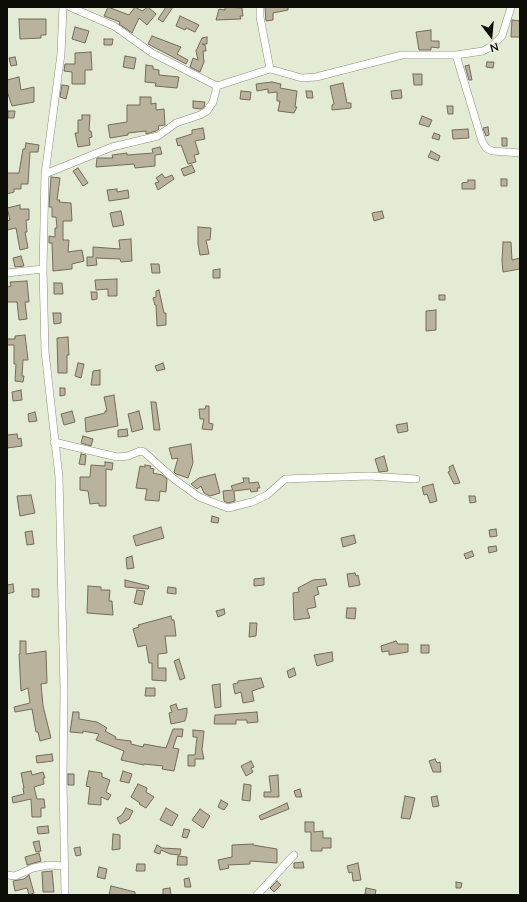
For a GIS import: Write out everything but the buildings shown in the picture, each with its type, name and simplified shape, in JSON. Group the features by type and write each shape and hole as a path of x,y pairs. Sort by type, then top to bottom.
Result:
{"street":[{"path":"63,7 61,54 45,174 43,269 45,351 59,477 65,895"},
{"path":"70,7 114,26 152,53 218,86 270,69 302,78 322,75 402,55 456,55 484,51 492,46 502,36 511,7"},
{"path":"260,7 260,16 270,69"},
{"path":"456,55 482,141 486,148 492,151 520,153"},
{"path":"45,174 112,147 158,136 176,123 200,115 207,111 213,102 218,86"},
{"path":"7,273 43,269"},
{"path":"54,442 117,457 128,456 140,451 144,452 174,479 199,497 228,508 252,502 267,495 284,480 369,476 416,480"},
{"path":"257,895 294,855"},
{"path":"7,875 15,876 33,868 48,865 65,866"}]}
